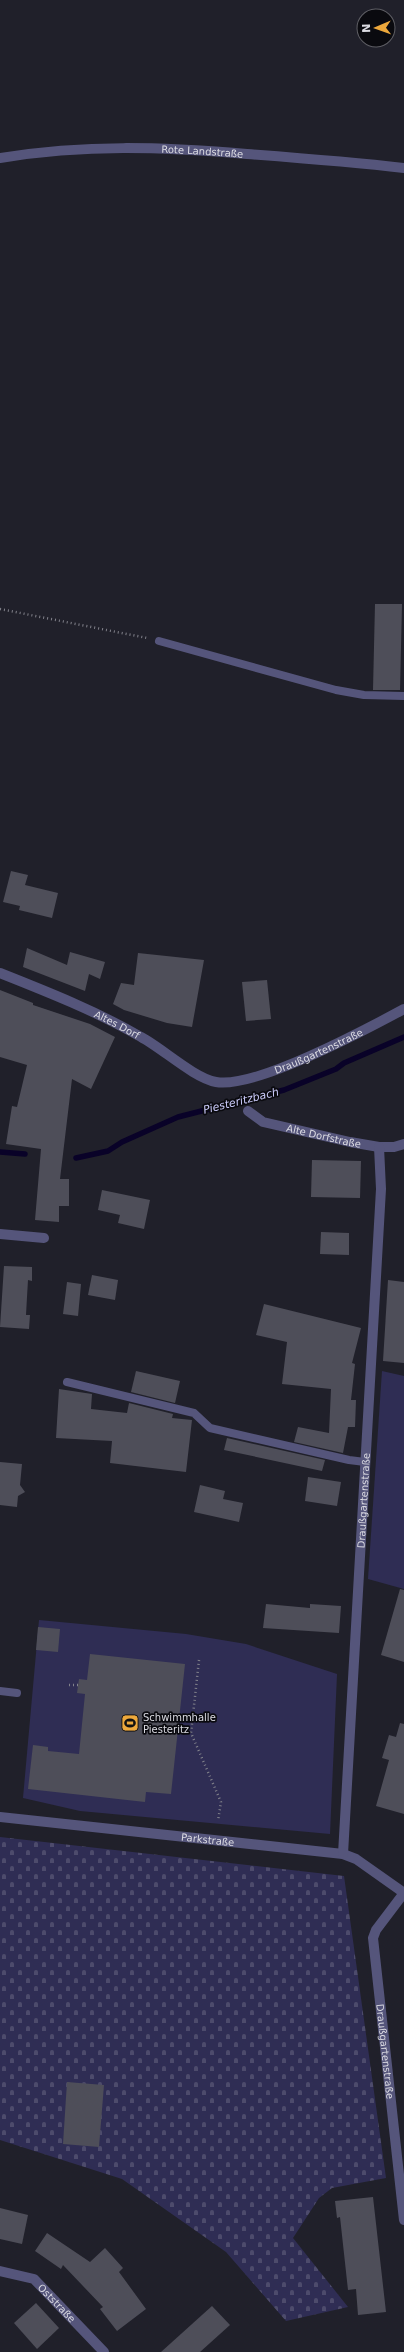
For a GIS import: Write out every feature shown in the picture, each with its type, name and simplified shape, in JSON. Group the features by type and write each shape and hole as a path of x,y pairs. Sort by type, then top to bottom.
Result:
{"street":[{"name":"Rote Landstraße","path":"0,158 69,148 130,146 318,159 404,168"},
{"name":"Altes Dorf","path":"0,973 113,1021 142,1037 206,1079 229,1083"},
{"name":"Draußgartenstraße","path":"229,1083 278,1068 314,1054 404,1009"},
{"name":"Alte Dorfstraße","path":"248,1111 263,1122 379,1147 394,1147 404,1144"},
{"name":"Draußgartenstraße","path":"344,1854 381,1189 379,1147"},
{"path":"0,1234 44,1238"},
{"name":"Parkstraße","path":"0,1817 344,1854 356,1859 404,1893"},
{"name":"Draußgartenstraße","path":"404,1893 376,1930 373,1938 404,2220"},
{"name":"Oststraße","path":"0,2270 34,2279 104,2352"}],"lane":[{"path":"159,641 336,690 364,695 404,696"},
{"path":"67,1382 194,1413 210,1428 349,1460 365,1462"},
{"path":"0,1691 17,1693"}],"path":[{"path":"0,610 159,641"},
{"path":"199,1660 191,1733 221,1802 218,1821"},
{"path":"68,1685 78,1685"}],"green space":[{"path":"382,1371 404,1376 404,1589 368,1579"},
{"path":"39,1620 186,1634 246,1644 337,1674 330,1834 80,1811 23,1798"},
{"path":"0,1837 344,1876 386,2178 332,2188 319,2198 293,2238 348,2307 286,2321 226,2252 122,2179 0,2140"}],"building":[{"path":"375,604 402,604 400,690 373,690"},
{"path":"11,871 28,875 25,885 58,893 52,918 19,910 20,906 3,902"},
{"path":"27,948 67,965 70,952 105,962 100,979 89,974 85,991 23,967"},
{"path":"138,953 204,960 192,1027 167,1023 124,1010 113,1004 121,983 134,985"},
{"path":"267,980 271,1019 246,1021 242,982"},
{"path":"0,990 33,1003 33,1005 90,1024 115,1037 91,1089 72,1079 60,1179 69,1179 69,1206 59,1206 59,1222 35,1220 41,1149 6,1144 12,1106 17,1107 27,1065 0,1057"},
{"path":"312,1160 361,1161 360,1198 311,1197"},
{"path":"102,1190 150,1200 144,1229 118,1223 120,1215 98,1210"},
{"path":"321,1232 349,1233 349,1255 320,1254"},
{"path":"4,1266 32,1267 32,1281 28,1280 26,1315 30,1315 29,1329 0,1327"},
{"path":"92,1275 118,1280 115,1300 88,1295"},
{"path":"388,1280 404,1282 404,1363 383,1361"},
{"path":"67,1282 81,1284 78,1316 63,1314"},
{"path":"264,1304 361,1328 352,1363 355,1364 351,1400 356,1400 355,1427 348,1427 343,1453 294,1442 298,1427 329,1433 331,1389 282,1384 287,1342 256,1335"},
{"path":"136,1371 180,1381 175,1403 131,1392"},
{"path":"59,1389 92,1394 91,1409 127,1413 129,1403 173,1414 172,1418 192,1420 186,1472 110,1463 112,1441 56,1438"},
{"path":"227,1438 325,1460 322,1471 224,1450"},
{"path":"0,1462 22,1464 20,1485 25,1492 18,1496 17,1507 0,1505"},
{"path":"308,1477 341,1482 337,1506 305,1501"},
{"path":"200,1485 225,1491 223,1499 243,1503 239,1522 194,1512"},
{"path":"400,1589 404,1590 404,1662 381,1655"},
{"path":"266,1604 310,1608 310,1604 341,1606 339,1633 263,1628"},
{"path":"38,1627 60,1629 58,1652 36,1650"},
{"name":"Schwimmhalle Piesteritz","path":"90,1654 185,1664 171,1794 146,1792 145,1802 28,1789 33,1745 48,1747 48,1751 79,1754 85,1694 77,1693 79,1679 87,1680"},
{"path":"400,1723 404,1724 404,1814 376,1806 389,1760 382,1758 389,1735 396,1737"},
{"path":"67,2082 104,2085 99,2147 63,2144"},
{"path":"373,2197 386,2312 358,2315 356,2289 348,2290 340,2217 337,2218 335,2201"},
{"path":"0,2208 28,2215 22,2244 0,2239"},
{"path":"47,2233 90,2262 105,2248 123,2268 119,2272 146,2309 117,2331 100,2309 103,2307 63,2265 61,2269 35,2251"},
{"path":"36,2303 59,2328 37,2349 14,2323"},
{"path":"212,2306 230,2325 200,2352 161,2352"}],"waterway":[{"name":"Piesteritzbach","path":"76,1158 108,1151 122,1142 178,1117 284,1090 336,1069 344,1063 404,1037"},
{"name":"Piesteritzbach","path":"0,1152 25,1154"}],"place":[{"name":"Schwimmhalle Piesteritz","path":"130,1723"}]}
